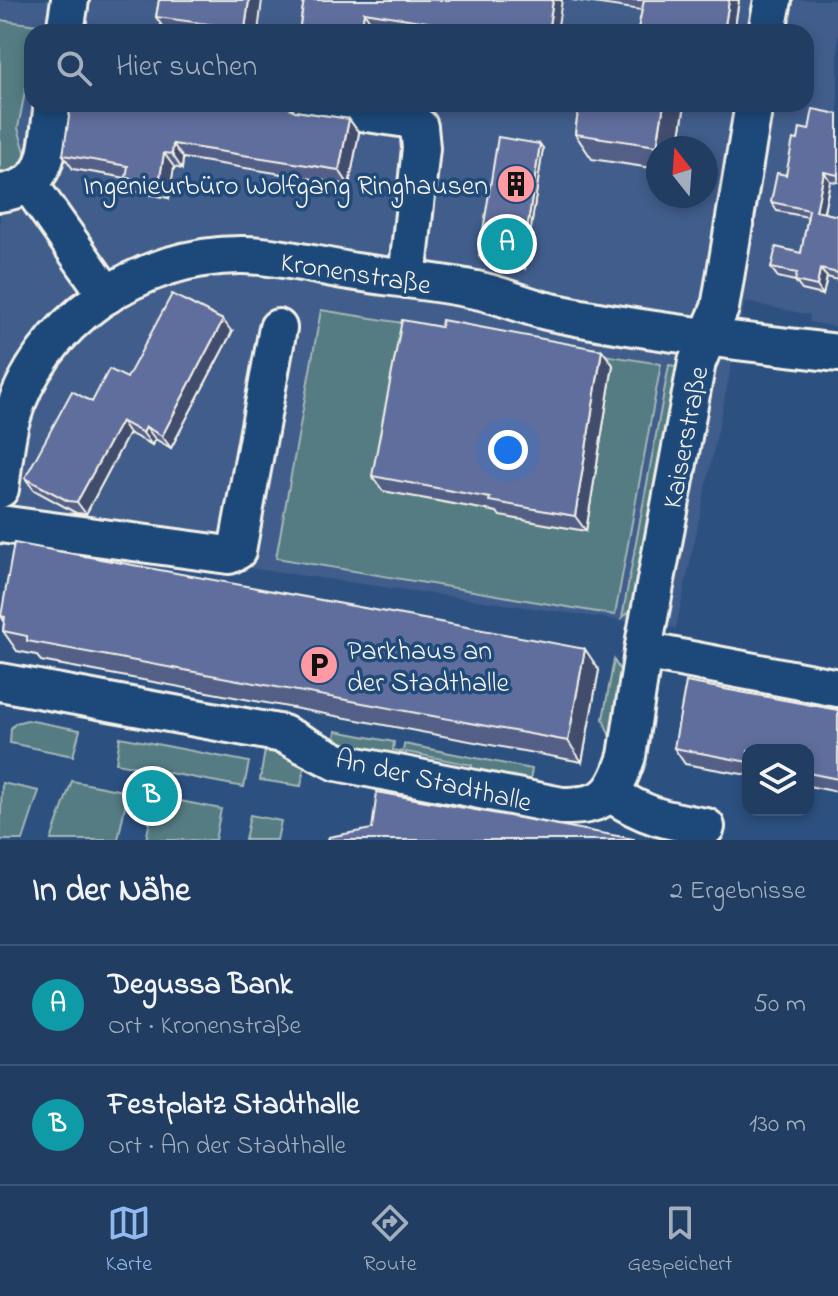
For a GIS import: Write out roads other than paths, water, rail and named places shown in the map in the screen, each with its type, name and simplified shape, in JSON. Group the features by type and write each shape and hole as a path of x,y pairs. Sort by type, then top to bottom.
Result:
{"street":[{"path":"66,24 70,0"},
{"path":"768,24 773,0"},
{"path":"52,112 39,175 15,188 107,295"},
{"path":"361,112 407,119 419,127 421,148 407,279"},
{"name":"Kaiserstraße","path":"616,783 631,733 643,651 697,362 720,308 753,112"},
{"name":"Kronenstraße","path":"0,489 10,425 29,379 49,346 74,320 107,295 165,265 193,259 244,255 479,290 516,304 553,312 707,338 838,353"},
{"path":"0,524 229,555 237,551 278,328"},
{"path":"643,651 838,688"},
{"name":"An der Stadthalle","path":"0,682 252,715 337,762 562,806 587,806 616,783"},
{"path":"616,783 634,809 657,819 706,827"}],"place":[{"name":"Ingenieurbüro Wolfgang Ringhausen","path":"516,184"},
{"name":"Degussa Bank","path":"507,244"},
{"name":"Parkhaus an der Stadthalle","path":"319,665"},
{"name":"Festplatz Stadthalle","path":"152,796"}]}
